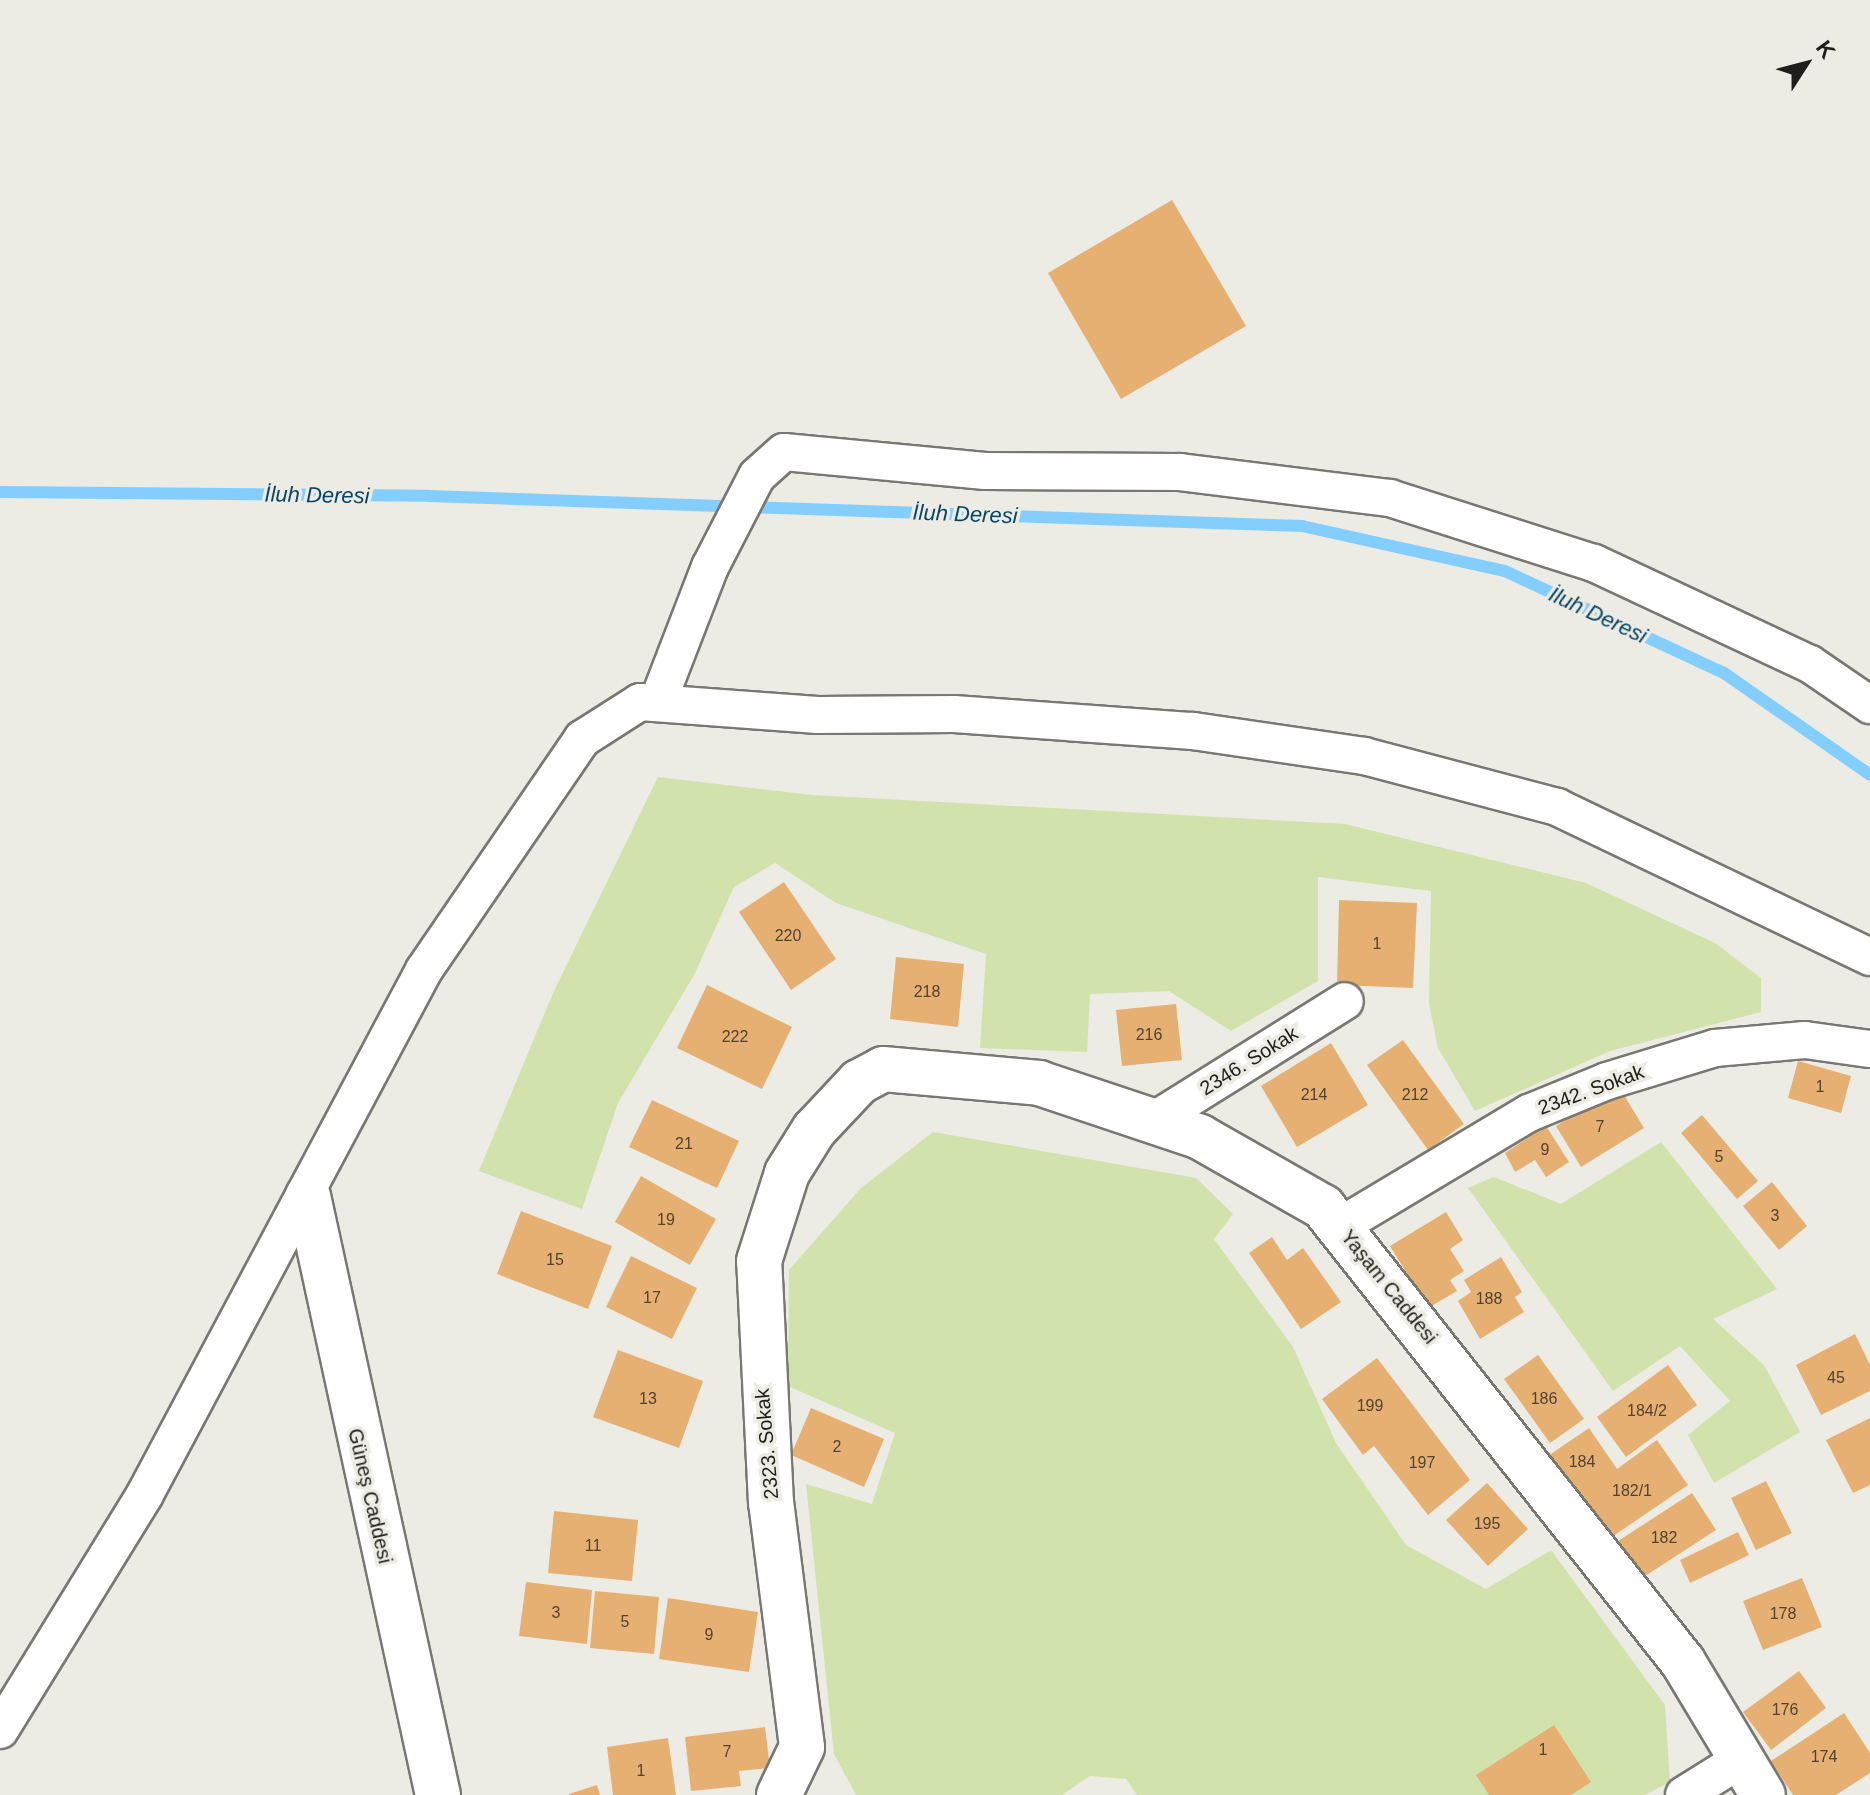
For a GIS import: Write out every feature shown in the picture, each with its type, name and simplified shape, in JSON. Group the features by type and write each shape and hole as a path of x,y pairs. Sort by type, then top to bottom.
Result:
{"street":[{"path":"659,699 710,567 757,476 784,452 985,471 1180,472 1390,498 1594,563 1810,664 1870,705"},
{"path":"0,1730 144,1496 308,1196 424,970 582,739 640,702 659,699 818,715 954,714 1193,731 1364,756 1557,807 1870,957"},
{"name":"2346. Sokak","path":"1153,1121 1345,1001"},
{"name":"2342. Sokak","path":"1340,1226 1529,1113 1607,1081 1715,1048 1805,1040 1870,1049"},
{"name":"Yaşam Caddesi","path":"836,1106 883,1069 1039,1083 1200,1137 1323,1207 1683,1662 1752,1778"},
{"name":"2323. Sokak","path":"787,1791 802,1747 771,1503 759,1261 787,1173 836,1106"},
{"name":"Güneş Caddesi","path":"308,1196 438,1795"},
{"path":"1684,1795 1752,1778"}],"green space":[{"path":"658,777 812,795 1345,824 1586,883 1715,943 1761,978 1761,1012 1610,1051 1475,1111 1438,1048 1429,1004 1431,891 1318,877 1318,981 1231,1031 1169,991 1090,994 1087,1052 980,1048 986,954 836,903 775,863 734,887 694,975 618,1103 582,1209 479,1171 553,993"},
{"path":"933,1132 1196,1178 1233,1214 1214,1239 1293,1347 1336,1443 1406,1545 1486,1589 1551,1550 1665,1705 1670,1782 1645,1795 1137,1795 1126,1779 1090,1776 1062,1795 856,1795 834,1754 806,1484 872,1504 895,1433 788,1386 789,1270 861,1188"},
{"path":"1661,1142 1777,1289 1713,1319 1764,1365 1800,1432 1714,1483 1688,1435 1730,1401 1680,1346 1613,1391 1468,1188 1494,1177 1561,1204"}],"building":[{"path":"1172,200 1246,326 1121,399 1048,273"},
{"path":"784,882 836,959 791,990 739,912"},
{"path":"1339,900 1417,903 1413,988 1337,985"},
{"path":"896,957 964,964 958,1027 890,1019"},
{"path":"707,985 792,1027 762,1089 677,1048"},
{"path":"1176,1004 1182,1060 1122,1066 1116,1010"},
{"path":"1403,1040 1464,1124 1428,1150 1367,1065"},
{"path":"1331,1043 1368,1105 1297,1147 1261,1086"},
{"path":"1798,1061 1851,1076 1841,1113 1788,1098"},
{"path":"1619,1087 1644,1128 1581,1167 1556,1126"},
{"path":"652,1100 739,1141 717,1188 629,1147"},
{"path":"1702,1115 1758,1181 1737,1199 1681,1133"},
{"path":"1546,1126 1569,1162 1546,1177 1535,1160 1515,1172 1505,1153"},
{"path":"641,1176 716,1219 690,1265 615,1222"},
{"path":"1772,1182 1807,1226 1779,1250 1743,1206"},
{"path":"521,1211 612,1246 588,1309 497,1274"},
{"path":"1446,1212 1463,1240 1450,1249 1464,1271 1450,1280 1457,1291 1428,1308 1390,1246"},
{"path":"1272,1237 1287,1260 1303,1248 1341,1302 1301,1329 1249,1253"},
{"path":"631,1256 697,1288 672,1339 606,1307"},
{"path":"1501,1257 1522,1292 1515,1297 1524,1312 1480,1339 1458,1301 1471,1292 1464,1280"},
{"path":"1855,1334 1870,1365 1870,1391 1821,1415 1796,1365"},
{"path":"618,1350 703,1381 679,1448 593,1417"},
{"path":"1538,1355 1584,1419 1550,1443 1504,1379"},
{"path":"1377,1358 1470,1480 1428,1515 1374,1446 1363,1455 1322,1399"},
{"path":"1668,1365 1697,1405 1626,1457 1597,1417"},
{"path":"811,1408 884,1439 864,1487 791,1455"},
{"path":"1870,1418 1870,1485 1853,1493 1826,1440"},
{"path":"1589,1428 1617,1469 1657,1440 1688,1485 1606,1541 1548,1456"},
{"path":"1766,1481 1792,1533 1756,1550 1731,1498"},
{"path":"1487,1483 1528,1529 1488,1566 1446,1520"},
{"path":"1692,1493 1716,1530 1636,1582 1612,1545"},
{"path":"554,1511 638,1520 632,1581 548,1573"},
{"path":"1738,1532 1749,1555 1690,1583 1680,1560"},
{"path":"1802,1578 1822,1627 1763,1650 1743,1601"},
{"path":"526,1582 592,1590 587,1644 519,1636"},
{"path":"595,1591 659,1597 654,1654 590,1648"},
{"path":"668,1598 758,1612 749,1672 659,1659"},
{"path":"1799,1671 1826,1708 1771,1750 1743,1712"},
{"path":"1844,1713 1870,1753 1870,1773 1836,1795 1793,1795 1771,1761"},
{"path":"1554,1725 1591,1782 1571,1795 1489,1795 1476,1775"},
{"path":"765,1727 770,1768 739,1771 741,1786 691,1791 685,1737"},
{"path":"668,1738 676,1795 613,1795 607,1747"},
{"path":"597,1785 600,1795 569,1795 569,1794"}],"waterway":[{"name":"İluh Deresi","path":"0,492 429,496 1302,526 1505,571 1724,673 1870,775"}]}
